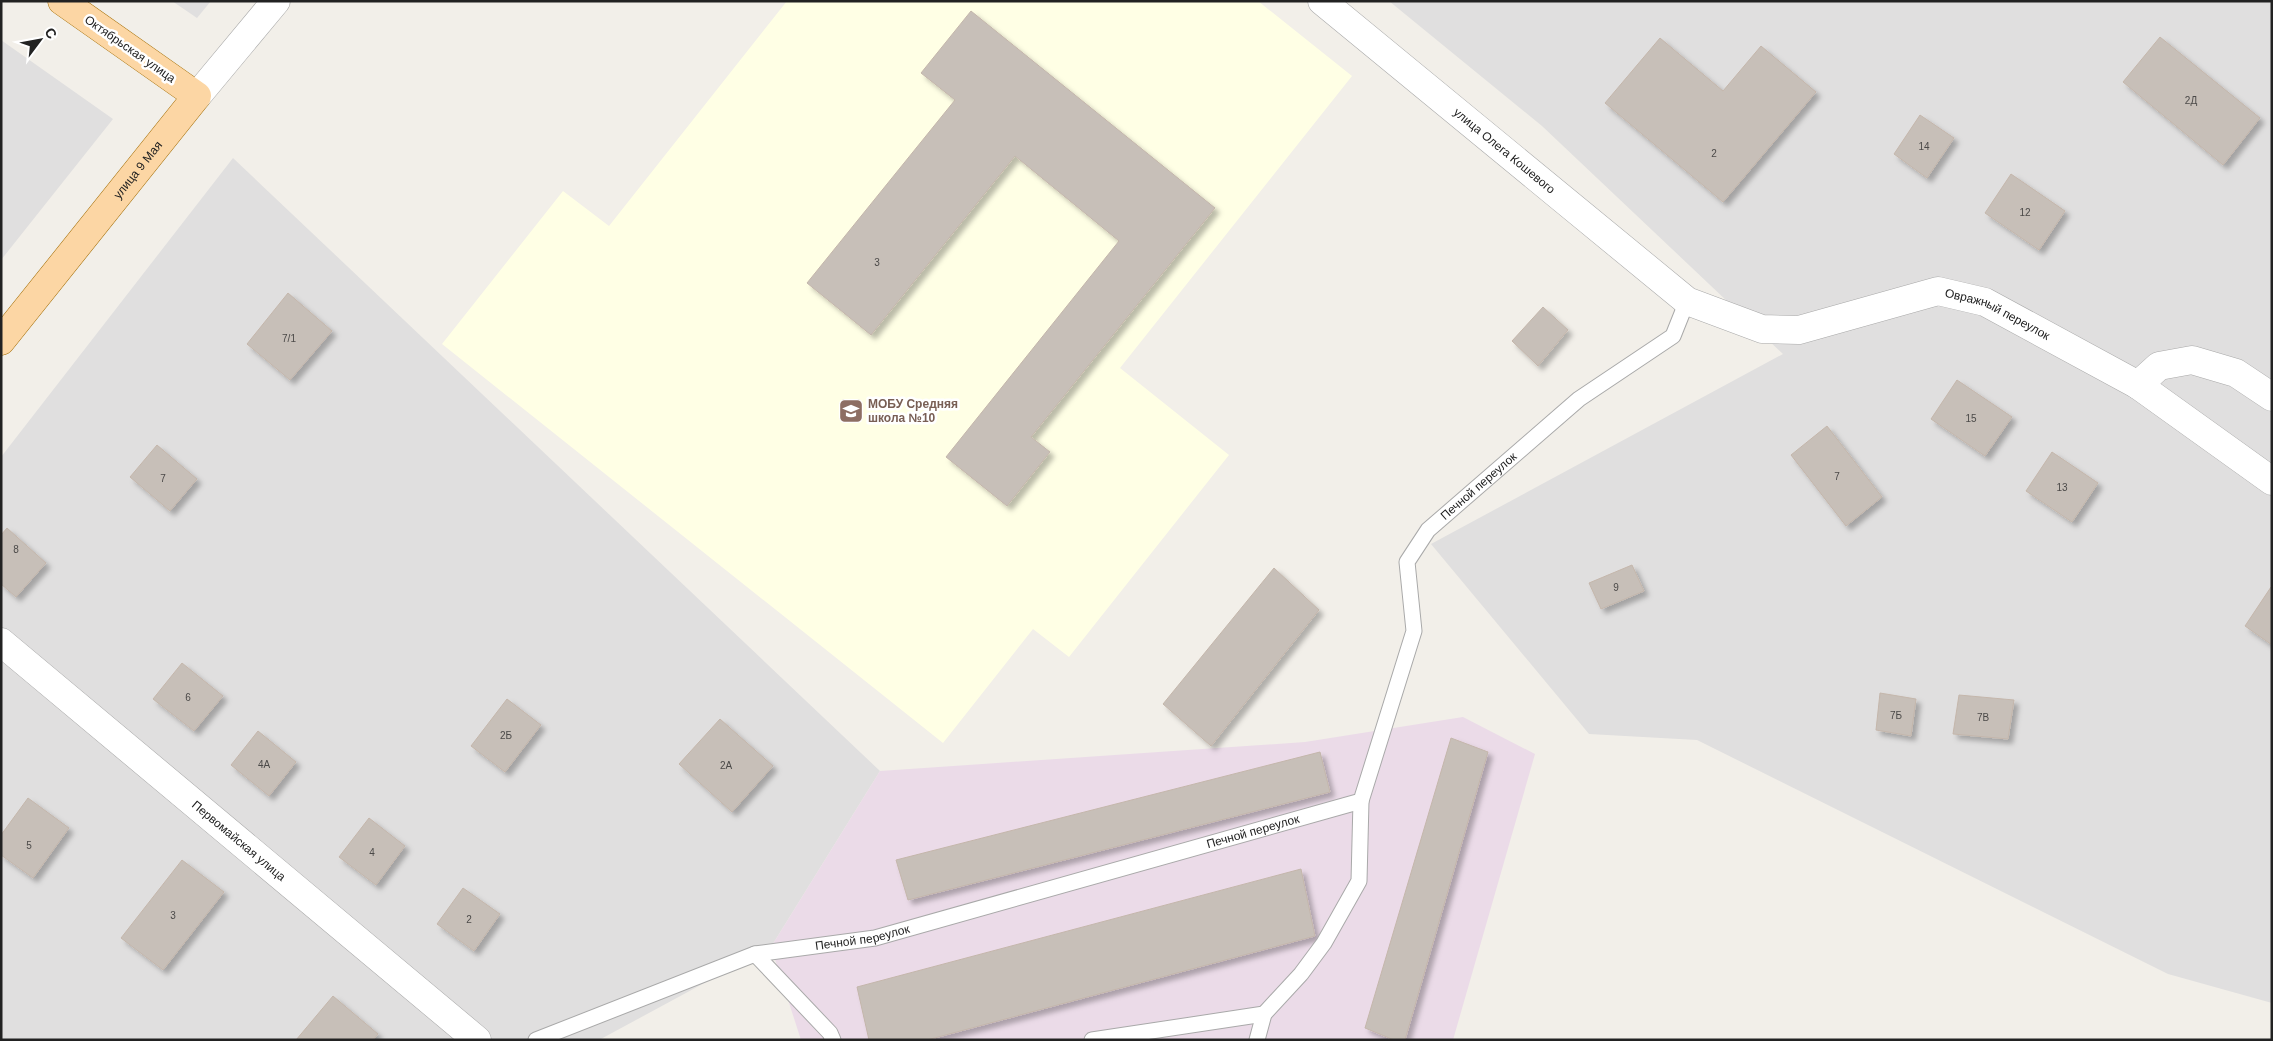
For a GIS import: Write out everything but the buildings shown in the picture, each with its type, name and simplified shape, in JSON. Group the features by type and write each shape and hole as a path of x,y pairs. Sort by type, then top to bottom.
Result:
{"main road":[{"name":"Октябрьская улица","path":"62,1 197,96"},
{"name":"улица 9 Мая","path":"1,341 197,96"}],"street":[{"name":"улица 9 Мая","path":"197,96 276,1"},
{"name":"улица Олега Кошевого","path":"1322,1 1687,301"},
{"name":"Овражный переулок","path":"1687,301 1762,329 1799,330 1938,292 1985,302 2138,385 2272,481"},
{"path":"2138,385 2159,366 2192,360 2236,373 2272,398"},
{"name":"Первомайская улица","path":"1,642 477,1040"}],"lane":[{"name":"Печной переулок","path":"536,1040 755,954 875,938 1362,801 1414,631 1407,562 1428,530 1578,399 1672,336 1687,301"},
{"path":"1257,1040 1264,1014 1301,974 1324,943 1359,881 1362,801"},
{"path":"755,954 830,1034 833,1040"},
{"path":"1092,1040 1264,1014"}],"shaded area":[{"path":"172,1 211,1 197,18"},
{"name":"МОБУ Средняя школа №10","path":"787,1 1258,1 1352,76 1120,368 1229,455 1069,657 1033,629 943,743 442,344 563,191 609,226"},
{"path":"1389,1 2272,1 2272,1003 2168,974 1697,740 1589,734 1431,544 1783,354 1542,126"},
{"path":"1,40 113,119 1,260"},
{"path":"233,158 880,771 771,947 599,1040 1,1040 1,457"},
{"path":"1463,717 1535,754 1453,1040 801,1040 771,947 880,771 1305,742"}],"place":[{"name":"МОБУ Средняя школа №10","path":"851,411"}]}
